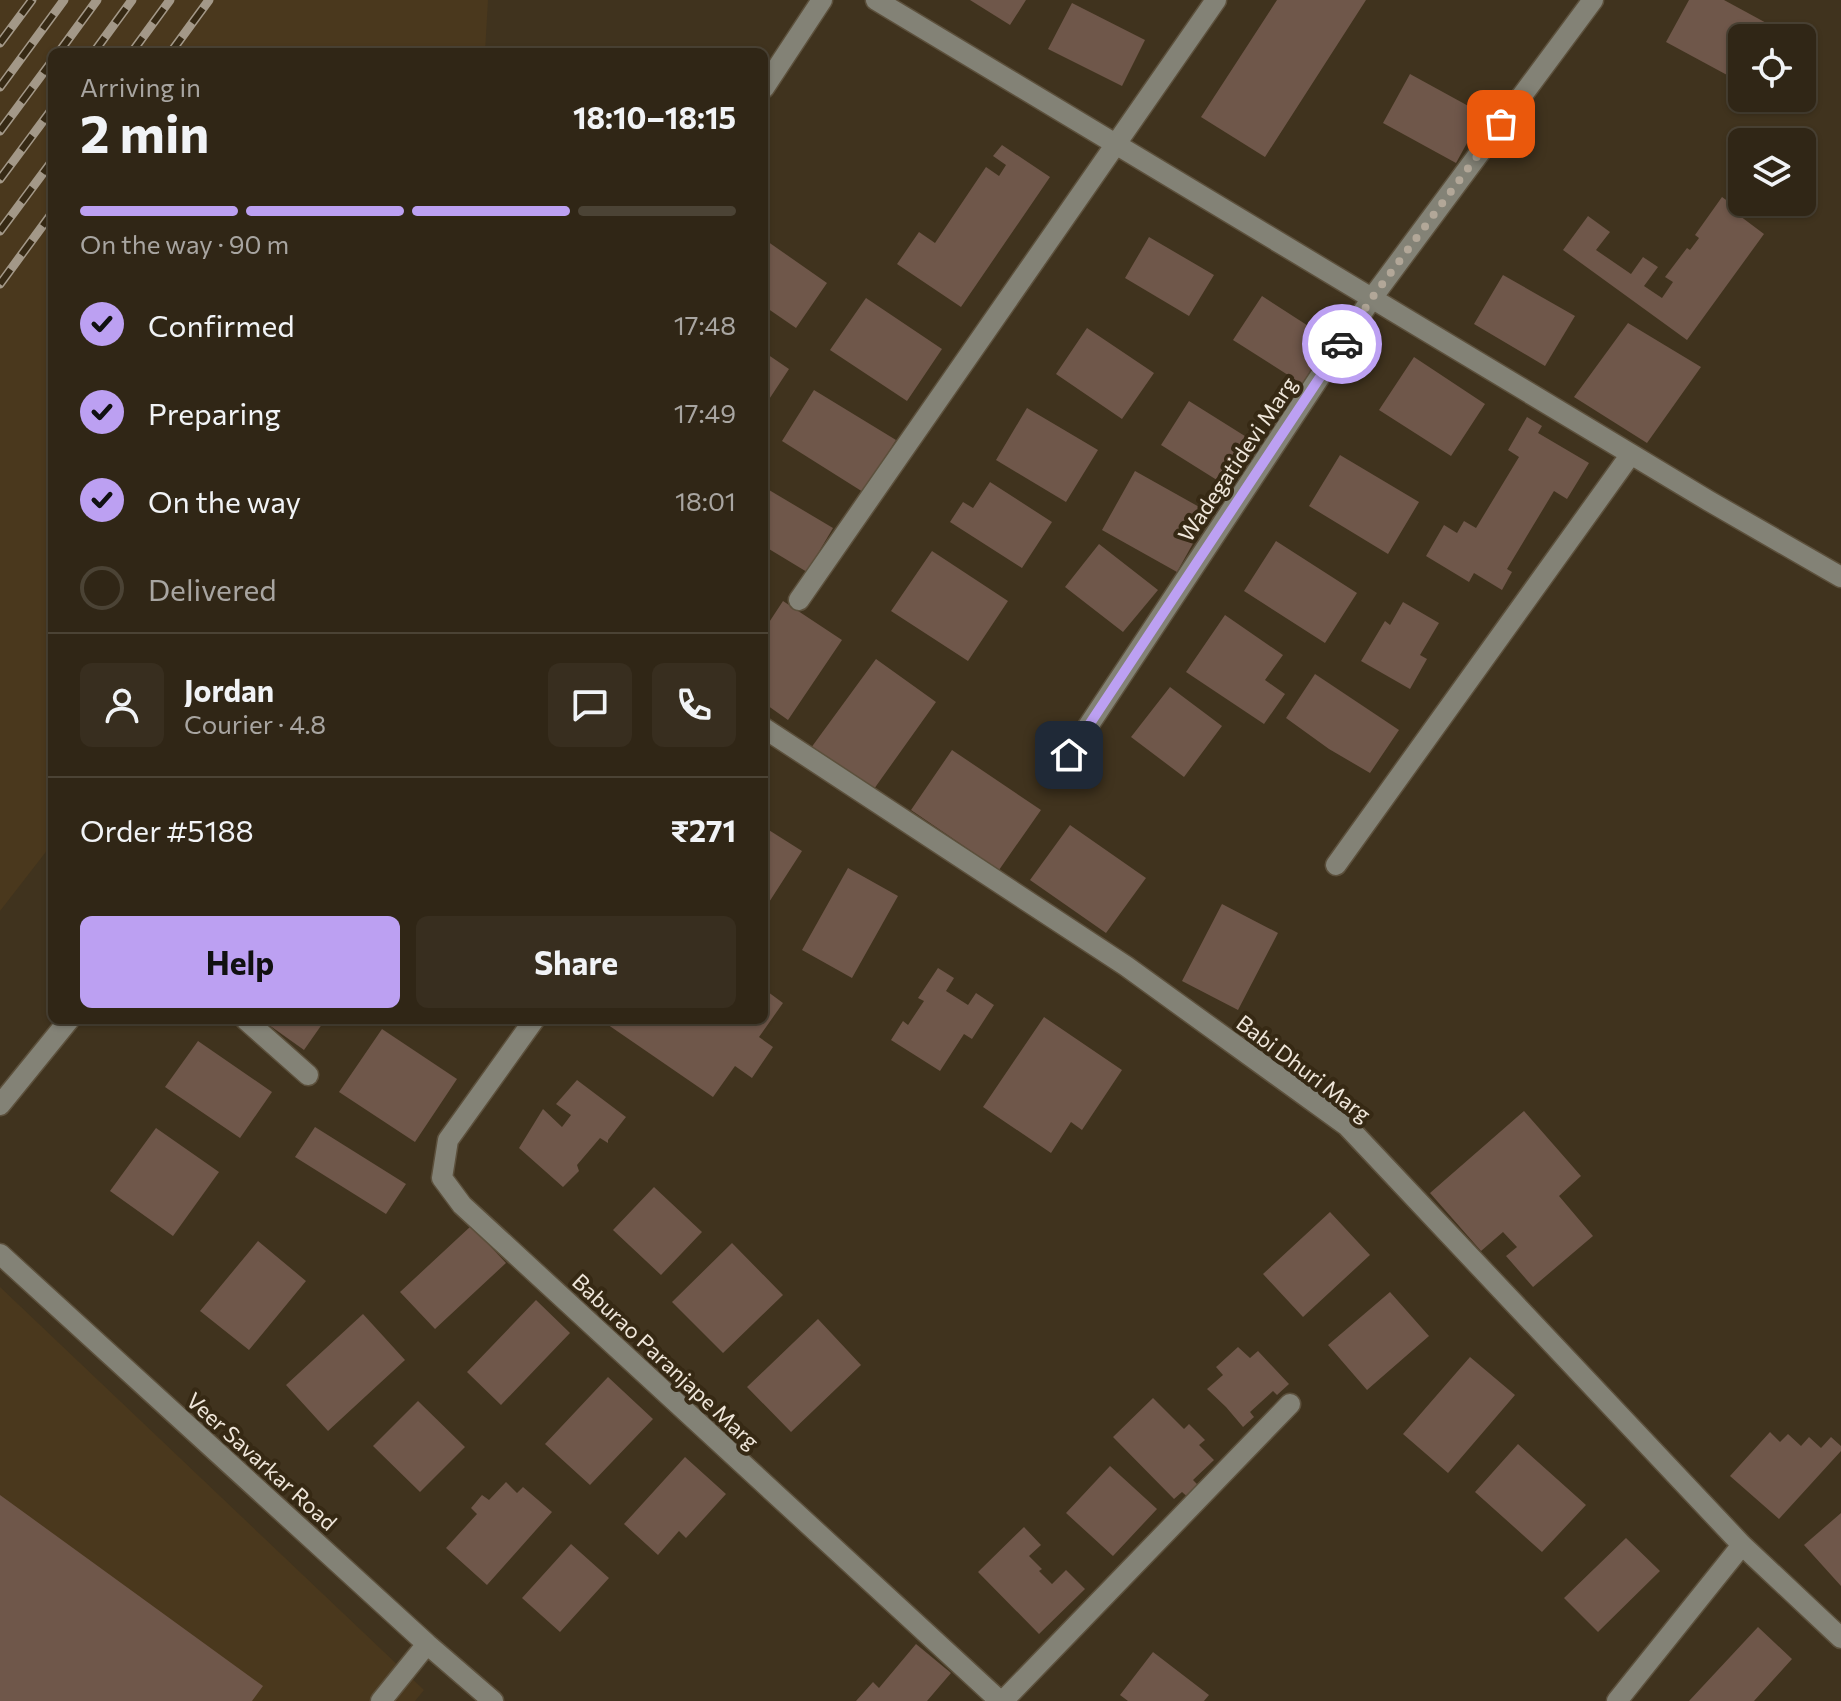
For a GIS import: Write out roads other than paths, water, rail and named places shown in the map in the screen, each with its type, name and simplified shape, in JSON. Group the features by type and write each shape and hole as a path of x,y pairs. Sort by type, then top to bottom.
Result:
{"street":[{"path":"768,82 822,0"},
{"path":"876,0 1841,577"},
{"path":"799,600 1216,0"},
{"name":"Wadegatidevi Marg","path":"1069,755 1372,298 1593,0"},
{"path":"1336,865 1631,454"},
{"name":"Babi Dhuri Marg","path":"768,731 1126,966 1347,1126 1742,1545 1841,1638"},
{"path":"0,1105 66,1024"},
{"path":"251,1024 308,1075"},
{"name":"Baburao Paranjape Marg","path":"531,1024 448,1140 442,1178 462,1205 1002,1701"},
{"name":"Veer Savarkar Road","path":"0,1254 493,1701"},
{"path":"1002,1701 1290,1404"},
{"path":"1617,1701 1742,1545"},
{"path":"381,1701 427,1644"}],"railway":[{"path":"0,43 32,0"},
{"path":"0,87 64,0"},
{"path":"62,48 97,0"},
{"path":"97,48 132,0"},
{"path":"135,48 170,0"},
{"path":"174,48 209,0"},
{"path":"0,131 48,66"},
{"path":"0,179 48,114"},
{"path":"0,231 48,166"},
{"path":"0,284 48,218"}]}
